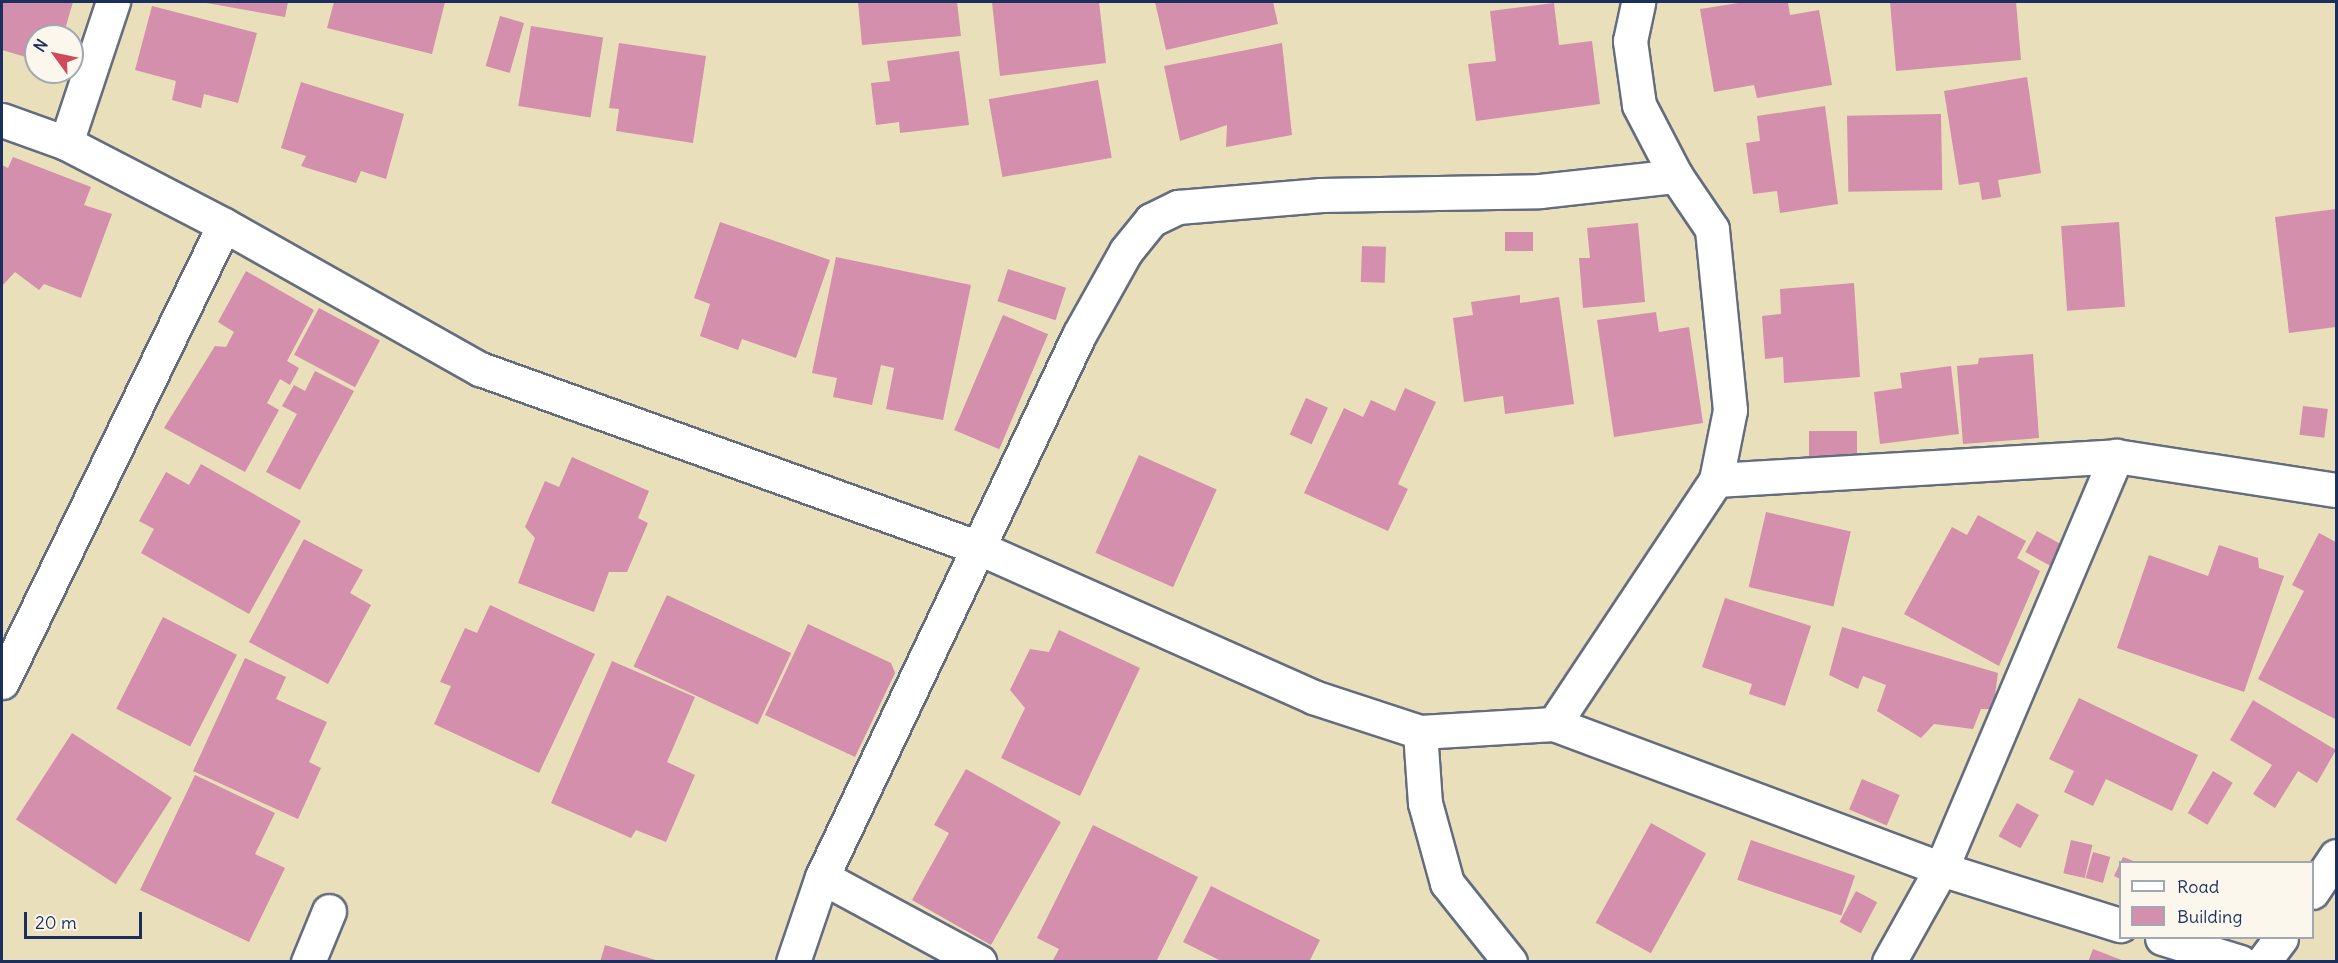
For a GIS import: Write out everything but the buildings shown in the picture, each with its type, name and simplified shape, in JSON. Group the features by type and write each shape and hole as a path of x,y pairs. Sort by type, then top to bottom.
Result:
{"street":[{"path":"66,143 113,2"},
{"path":"1554,724 1716,480 1730,410 1712,229 1676,176 1639,105 1630,41 1638,2"},
{"path":"2,120 66,143 224,225 480,369 979,548 1313,697 1420,732 1554,724 1941,869 2119,924"},
{"path":"793,962 822,877 1079,335 1125,251 1151,220 1178,207 1321,195 1540,191 1676,176"},
{"path":"2,682 224,225"},
{"path":"1716,480 2116,456 2337,490"},
{"path":"1889,962 1941,869 2116,456"},
{"path":"1420,732 1425,803 1447,883 1510,962"},
{"path":"2314,890 2337,856"},
{"path":"822,877 979,962"},
{"path":"308,962 329,911"},
{"path":"2165,939 2240,962"},
{"path":"2263,962 2280,939"}]}
